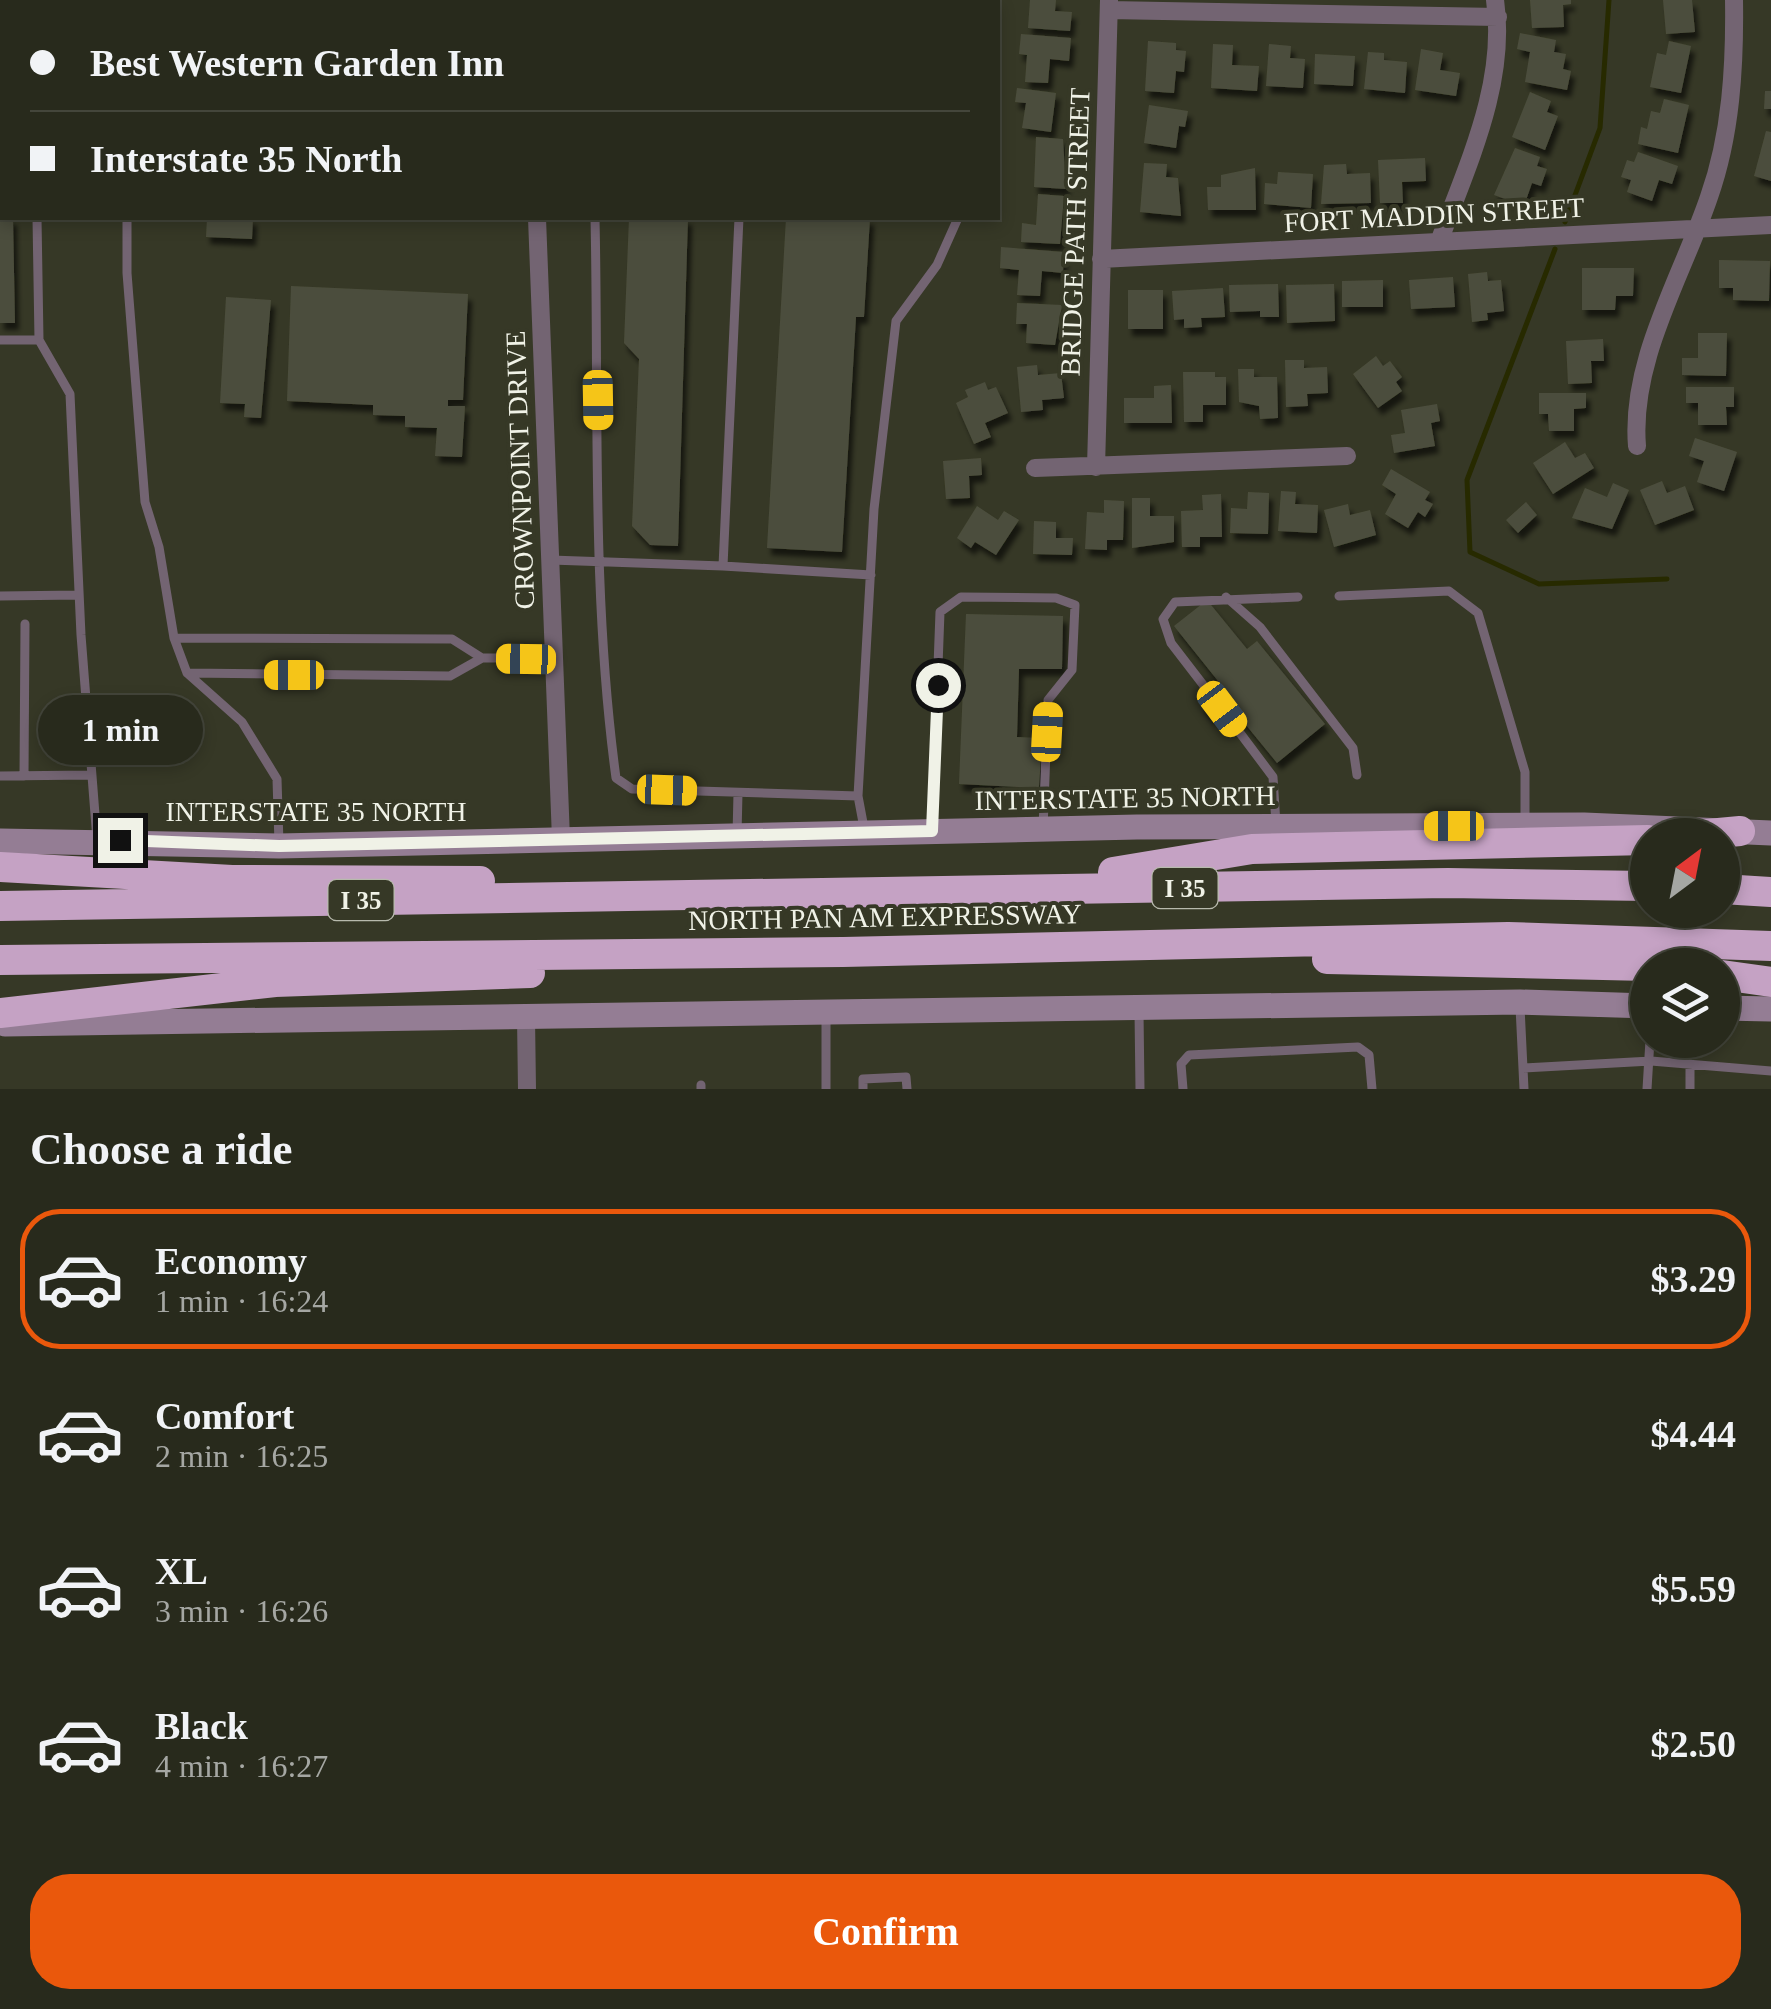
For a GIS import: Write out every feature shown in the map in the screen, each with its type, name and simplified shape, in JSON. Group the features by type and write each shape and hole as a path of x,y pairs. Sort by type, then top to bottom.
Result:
{"highway":[{"path":"991,892 1252,849 1630,840"},
{"path":"0,868 232,880 430,878 722,897"},
{"name":"NORTH PAN AM EXPRESSWAY","path":"0,906 1448,883 1630,886"},
{"path":"1740,890 1771,892"},
{"name":"NORTH PAN AM EXPRESSWAY","path":"0,960 844,952 1508,937 1771,946"},
{"path":"1105,947 1376,962 1560,960 1630,965"},
{"path":"0,1014 274,982 588,972 844,952"},
{"path":"1740,978 1771,982"}],"main road":[{"name":"INTERSTATE 35 NORTH","path":"0,842 279,846 1276,826 1525,825 1756,832"},
{"path":"0,1024 1520,1002 1630,1005"},
{"path":"1740,1008 1771,1009"}],"street":[{"path":"1637,446 1640,377 1711,193 1730,106 1734,0"},
{"path":"1109,5 1497,9 1496,64 1488,100 1439,242"},
{"name":"BRIDGE PATH STREET","path":"1096,466 1109,5"},
{"name":"CROWNPOINT DRIVE","path":"538,220 561,840"},
{"name":"FORT MADDIN STREET","path":"1100,260 1771,225"},
{"path":"1035,468 1347,456"},
{"path":"526,1017 527,1089"}],"lane":[{"path":"37,220 38,340 70,394 79,595 98,841"},
{"path":"127,220 128,290 144,502 158,547 174,638 187,673 242,722 277,779 279,846"},
{"path":"595,220 608,728 616,778 632,789 858,796"},
{"path":"723,566 738,220"},
{"path":"865,833 858,796 870,575 896,321 937,265 957,220"},
{"path":"0,340 38,340"},
{"path":"551,560 870,575"},
{"path":"1339,596 1449,591 1478,614 1525,772 1525,825"},
{"path":"0,596 79,595"},
{"path":"932,831 940,612 961,597 1056,598 1075,604 1072,670 1048,700 1043,829"},
{"path":"1226,597 1260,627 1353,748 1357,775"},
{"path":"1211,695 1171,643 1163,619 1175,602 1298,597"},
{"path":"24,776 25,624"},
{"path":"174,638 452,638 482,658"},
{"path":"187,673 450,676 482,658 554,658"},
{"path":"1222,709 1273,777 1276,826"},
{"path":"0,776 91,775"},
{"path":"737,836 738,792"},
{"path":"1520,1002 1524,1089"},
{"path":"1139,1009 1140,1089"},
{"path":"826,1013 826,1089"},
{"path":"1182,1089 1182,1064 1189,1055 1358,1046 1369,1055 1372,1089"},
{"path":"1648,1089 1651,1058"},
{"path":"1523,1068 1651,1061 1771,1072"},
{"path":"1690,1064 1690,1089"},
{"path":"863,1089 863,1079 906,1077 906,1089"}],"building":[{"path":"1030,0 1056,0 1055,11 1072,12 1070,31 1028,28"},
{"path":"1530,0 1571,0 1571,4 1563,5 1564,27 1532,28"},
{"path":"1663,0 1692,0 1695,32 1666,34"},
{"path":"1520,33 1556,40 1554,52 1566,54 1563,69 1571,71 1567,90 1525,82 1530,52 1517,49"},
{"path":"1021,34 1071,38 1069,61 1050,59 1048,83 1025,82 1027,55 1019,54"},
{"path":"1148,41 1176,43 1176,50 1186,51 1184,72 1176,71 1174,93 1145,91"},
{"path":"1669,41 1691,46 1681,93 1650,87 1657,53 1666,55"},
{"path":"1213,44 1233,45 1232,65 1259,66 1257,91 1211,88"},
{"path":"1269,44 1291,46 1290,58 1305,59 1303,88 1266,86"},
{"path":"1421,49 1443,53 1440,70 1460,73 1456,96 1415,90"},
{"path":"1368,52 1384,53 1384,60 1407,62 1405,93 1364,89"},
{"path":"1315,54 1355,56 1353,86 1314,84"},
{"path":"1017,88 1056,93 1051,132 1022,128 1026,103 1015,102"},
{"path":"1765,91 1771,91 1771,109 1764,109"},
{"path":"1530,92 1551,101 1547,112 1558,116 1545,150 1512,137"},
{"path":"1664,99 1689,105 1678,153 1638,144 1641,127 1647,129 1651,111 1660,113"},
{"path":"1149,105 1188,111 1185,127 1179,126 1176,148 1144,143"},
{"path":"1766,131 1771,132 1771,181 1754,176"},
{"path":"1036,137 1063,139 1066,189 1034,187"},
{"path":"1515,148 1540,157 1537,166 1547,169 1541,186 1532,183 1524,206 1494,195"},
{"path":"1638,152 1678,166 1672,184 1659,180 1652,201 1627,192 1631,180 1621,177 1627,160 1634,162"},
{"path":"1425,158 1426,181 1402,182 1403,203 1380,203 1378,160"},
{"path":"1144,163 1167,164 1166,177 1178,178 1181,216 1140,212"},
{"path":"1346,164 1347,174 1370,173 1371,203 1321,204 1324,165"},
{"path":"1255,168 1256,210 1208,210 1207,187 1221,187 1221,175"},
{"path":"1278,172 1313,174 1311,208 1264,204 1265,183 1277,184"},
{"path":"1038,194 1064,196 1060,244 1021,242 1022,223 1036,225"},
{"path":"0,220 13,220 15,323 0,323"},
{"path":"207,220 253,220 252,239 206,237"},
{"path":"629,220 688,220 678,546 650,545 632,526 639,359 624,343"},
{"path":"786,220 870,220 864,317 856,317 842,552 767,548"},
{"path":"1001,247 1064,252 1063,273 1042,271 1040,296 1017,295 1019,270 1000,268"},
{"path":"1719,260 1770,261 1769,301 1733,300 1733,288 1719,288"},
{"path":"1582,268 1634,268 1633,296 1616,296 1615,310 1582,310"},
{"path":"1487,272 1488,281 1501,280 1504,311 1487,313 1488,320 1472,322 1468,274"},
{"path":"1453,277 1455,307 1411,309 1409,280"},
{"path":"1383,280 1383,307 1342,307 1342,281"},
{"path":"1278,284 1279,317 1260,317 1260,311 1230,312 1229,285"},
{"path":"1334,284 1335,321 1287,323 1286,285"},
{"path":"291,286 468,294 463,400 448,400 448,406 465,406 462,457 435,456 437,428 405,427 405,416 373,415 373,405 287,401"},
{"path":"1223,288 1225,317 1201,318 1202,327 1184,328 1184,319 1174,320 1172,291"},
{"path":"1128,290 1163,290 1163,329 1128,329"},
{"path":"226,297 271,300 261,418 244,417 245,404 220,403"},
{"path":"1017,303 1062,305 1055,345 1026,343 1027,324 1016,324"},
{"path":"1698,333 1727,333 1726,376 1682,375 1682,358 1698,358"},
{"path":"1603,339 1604,361 1591,361 1592,383 1568,384 1566,341"},
{"path":"1376,356 1383,366 1390,361 1402,377 1396,382 1402,391 1378,408 1353,374"},
{"path":"1285,360 1304,360 1304,368 1327,367 1328,393 1307,394 1308,406 1286,407"},
{"path":"1037,365 1038,375 1061,373 1064,398 1042,400 1043,410 1021,412 1017,367"},
{"path":"1238,369 1254,369 1254,377 1277,377 1278,418 1260,419 1259,406 1239,402"},
{"path":"1183,372 1215,372 1215,377 1226,377 1226,405 1203,405 1203,422 1184,422"},
{"path":"985,382 988,390 996,387 1008,413 985,423 991,437 974,444 956,403 968,397 965,390"},
{"path":"1171,385 1172,423 1124,423 1124,398 1154,398 1154,386"},
{"path":"1686,387 1734,387 1734,407 1726,407 1727,425 1698,425 1698,403 1686,403"},
{"path":"1539,393 1586,393 1586,408 1574,409 1574,431 1549,431 1548,414 1539,414"},
{"path":"1437,404 1440,421 1431,423 1435,446 1394,453 1391,435 1405,433 1401,410"},
{"path":"1695,438 1737,452 1724,491 1697,482 1704,461 1689,456"},
{"path":"1565,442 1575,458 1585,453 1594,468 1553,494 1533,463"},
{"path":"981,458 982,475 969,476 970,498 946,499 943,461"},
{"path":"1391,469 1430,492 1425,500 1433,504 1425,517 1418,512 1408,528 1385,514 1396,494 1382,485"},
{"path":"1662,481 1667,493 1685,486 1694,510 1655,525 1640,490"},
{"path":"1613,483 1629,490 1612,529 1572,518 1585,488 1607,497"},
{"path":"1281,491 1296,492 1295,504 1318,505 1317,533 1278,531"},
{"path":"1248,492 1269,493 1268,534 1230,533 1231,508 1247,509"},
{"path":"1221,494 1222,537 1200,537 1200,547 1182,547 1181,511 1203,510 1202,495"},
{"path":"1132,498 1150,498 1150,516 1174,516 1174,542 1132,548"},
{"path":"1104,500 1124,501 1123,540 1107,540 1107,550 1085,549 1087,512 1104,513"},
{"path":"1526,502 1537,515 1518,533 1506,520"},
{"path":"1348,504 1350,515 1370,510 1376,535 1334,547 1324,510"},
{"path":"977,506 998,520 1004,511 1019,520 996,555 975,542 971,548 957,538"},
{"path":"1034,521 1056,522 1056,538 1073,538 1072,555 1033,554"},
{"path":"1207,600 1247,649 1257,641 1325,724 1277,763 1228,703 1211,717 1200,704 1222,686 1174,626"},
{"path":"966,614 1063,616 1062,669 1019,669 1017,737 1042,738 1039,788 959,784"}],"waterway":[{"path":"1565,222 1600,128 1609,0"},
{"path":"1555,249 1467,480 1470,552 1539,584 1667,579"}],"route":[{"path":"120,840 279,846 932,831 938,685"}]}
